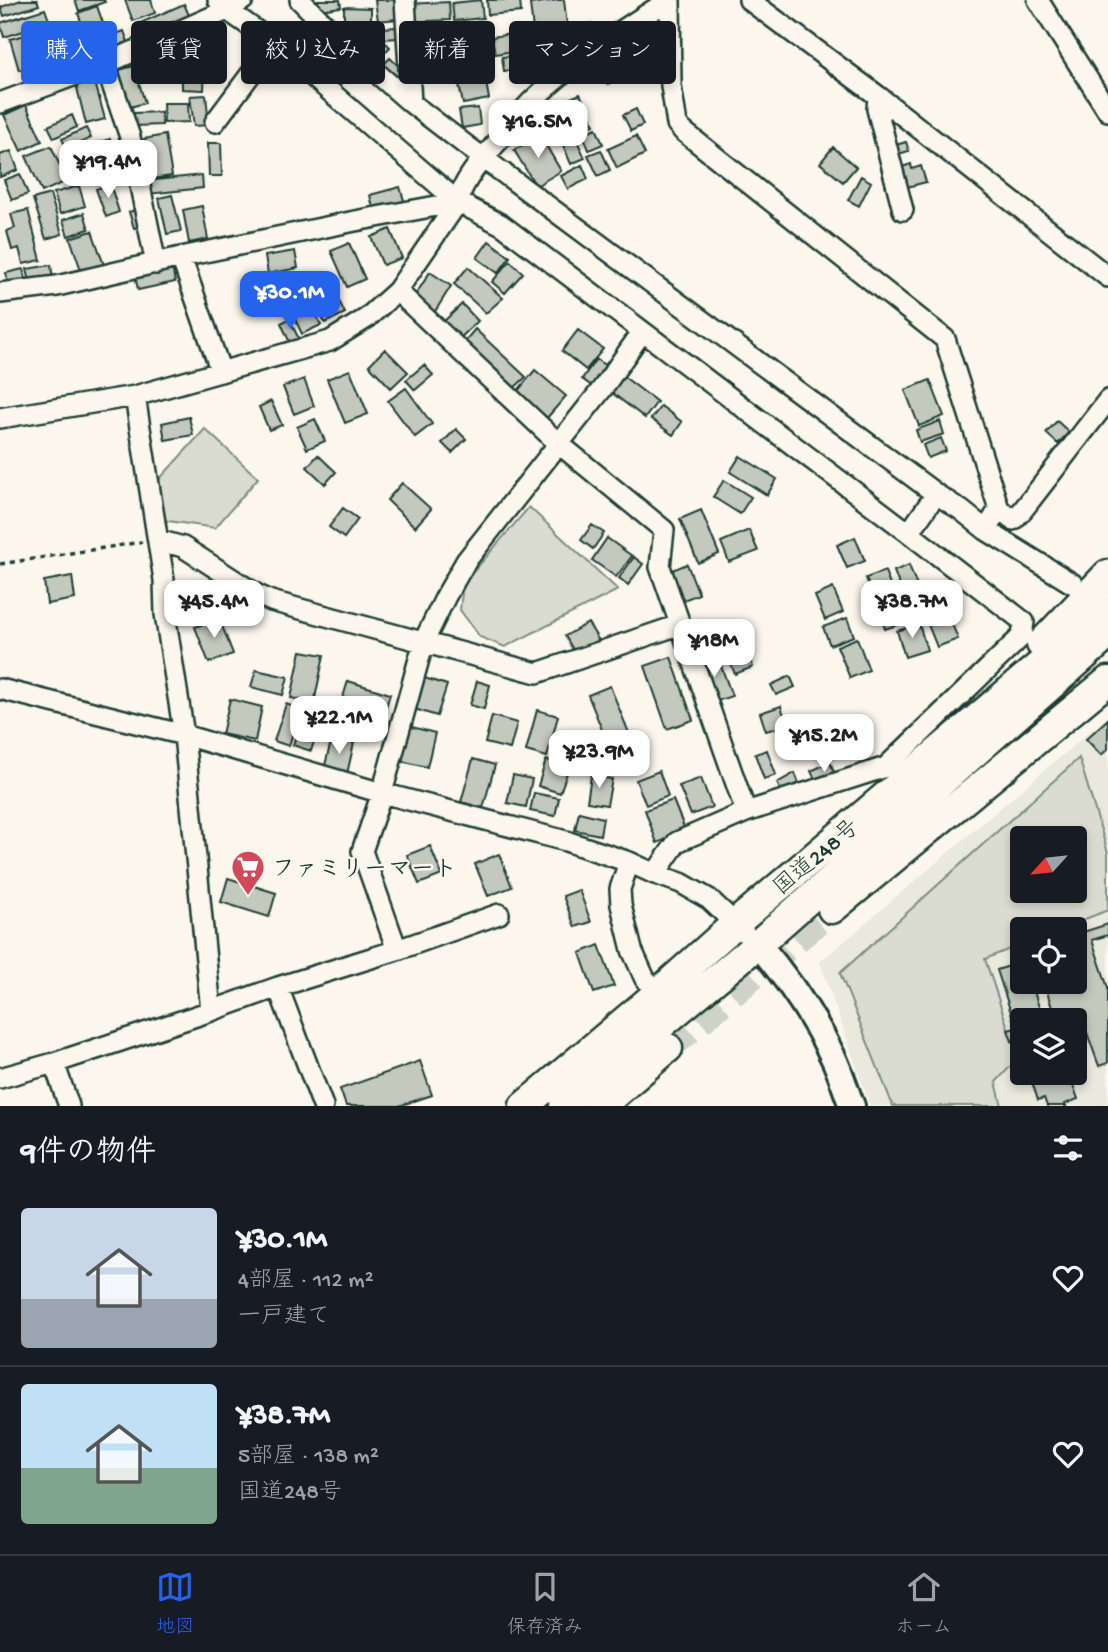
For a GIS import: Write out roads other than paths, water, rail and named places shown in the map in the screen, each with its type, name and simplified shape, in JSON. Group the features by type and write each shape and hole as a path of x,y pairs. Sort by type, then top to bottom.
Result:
{"highway":[{"path":"1095,634 1108,574"},
{"name":"国道248号","path":"564,1106 758,944 1041,695 1095,634 1108,607"},
{"name":"国道248号","path":"524,1106 734,925 892,776 930,759 1056,641 1095,634"},
{"path":"831,909 1107,682"},
{"path":"601,1106 668,1048"}],"main road":[{"path":"758,944 783,973 810,1013 835,1061 852,1106"}],"street":[{"path":"300,0 345,45 481,160 986,530 1073,584"},
{"path":"405,0 411,103"},
{"path":"0,418 135,396 331,341 367,318 397,291 481,160 532,100 573,65 669,0"},
{"path":"669,0 671,86 677,124 945,339 999,509 1013,520 1108,400"},
{"path":"748,0 878,96 1108,277"},
{"path":"1038,0 1108,111"},
{"path":"117,58 230,3 250,21"},
{"path":"0,103 51,84"},
{"path":"112,84 130,137 156,264"},
{"path":"215,122 243,84"},
{"path":"323,84 458,198 502,225 1024,622 1022,636 892,776 746,812 677,842 655,874"},
{"path":"878,96 877,109 903,211"},
{"path":"1,290 57,286 458,198"},
{"path":"181,257 221,372"},
{"path":"397,291 558,443 664,530 660,567 746,812"},
{"path":"397,950 362,851 382,793 424,641 466,561 602,389 642,332"},
{"path":"135,396 164,580 165,614 184,735 211,1012"},
{"path":"909,533 936,494"},
{"path":"986,530 999,509"},
{"path":"158,540 183,547 271,601 537,673 679,625"},
{"path":"0,689 184,735 382,793 566,841 629,862 681,883 709,899 734,925 758,944"},
{"path":"629,862 620,889 621,905 632,950 645,979 659,992"},
{"path":"0,1078 211,1012 499,914"},
{"path":"278,987 323,1106"},
{"path":"54,1063 69,1106"}],"tunnel":[{"path":"668,1048 832,909"}],"place":[{"name":"ファミリーマート","path":"248,897"}]}
